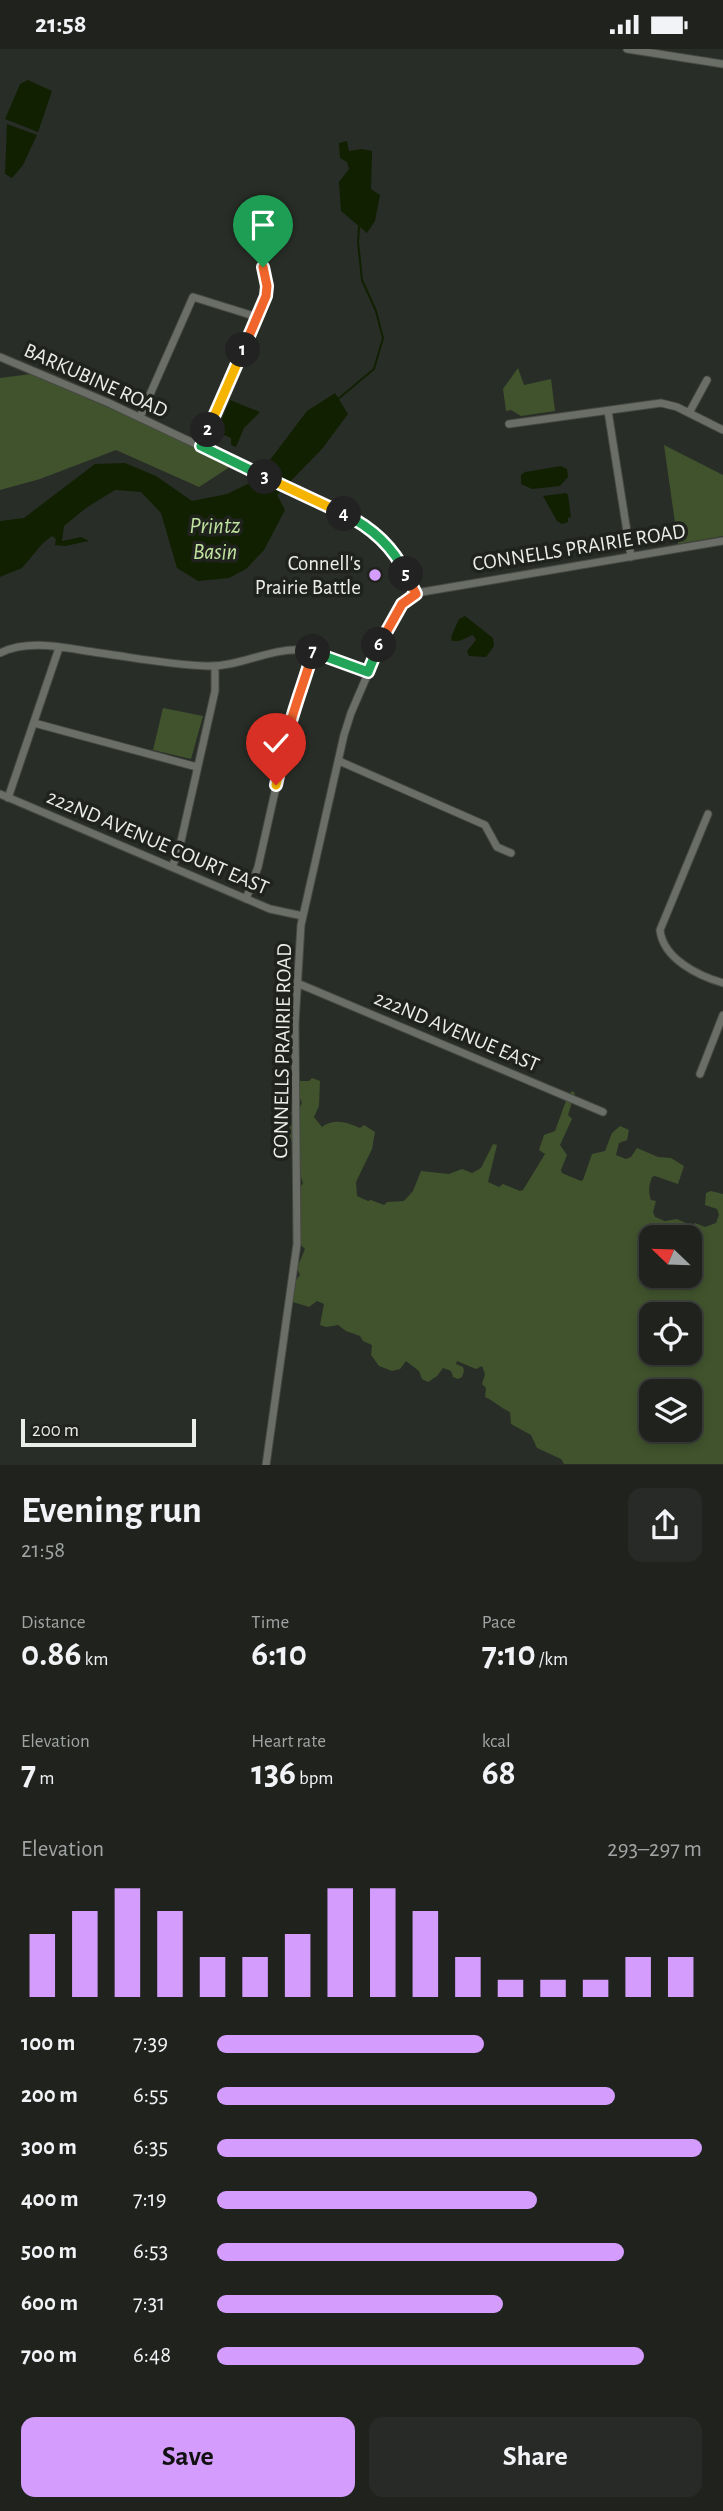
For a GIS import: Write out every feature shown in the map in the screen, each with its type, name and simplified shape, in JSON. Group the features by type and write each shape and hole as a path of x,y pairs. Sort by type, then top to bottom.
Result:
{"street":[{"path":"627,49 723,64"},
{"path":"201,446 266,296 263,267"},
{"path":"140,417 192,297 257,317"},
{"name":"BARKUBINE ROAD","path":"0,357 140,417 356,520 374,532 389,547 403,566 416,594"},
{"path":"689,413 707,380"},
{"path":"509,424 661,403 723,430"},
{"path":"608,411 631,557"},
{"name":"CONNELLS PRAIRIE ROAD","path":"266,1465 289,1318 297,1244 297,983 303,916 344,735 391,620 402,604 416,594 439,588 723,541"},
{"path":"2,652 29,645 215,666 282,651 313,652 368,672"},
{"path":"4,796 34,723 59,648"},
{"path":"246,899 258,867 295,703 313,652"},
{"path":"172,867 179,850 215,691 215,666"},
{"path":"34,723 197,767"},
{"path":"339,761 485,825 497,848 511,853"},
{"name":"222ND AVENUE COURT EAST","path":"4,796 246,899 278,911 303,916"},
{"path":"708,814 660,930 661,939 676,959 710,980 723,983"},
{"name":"222ND AVENUE EAST","path":"297,983 603,1112"},
{"path":"700,1075 723,1015"}],"shaded area":[{"path":"518,368 524,385 551,379 555,411 521,416 511,410 506,411 503,389"},
{"path":"31,374 236,463 199,487 116,450 40,479 0,490 0,378"},
{"path":"664,445 723,475 723,536 678,544"},
{"path":"163,708 203,716 191,759 153,750"},
{"path":"312,1078 320,1081 319,1106 314,1117 322,1127 340,1122 360,1128 364,1125 375,1132 372,1149 356,1182 357,1196 384,1205 387,1202 404,1201 413,1191 421,1171 449,1174 462,1169 472,1173 481,1168 493,1144 497,1145 488,1182 499,1187 503,1184 523,1190 545,1154 539,1150 544,1135 555,1131 572,1091 575,1093 568,1115 572,1119 560,1145 567,1155 562,1173 583,1180 592,1154 605,1151 612,1133 620,1126 629,1130 627,1140 619,1143 616,1155 626,1159 631,1157 637,1148 658,1157 671,1158 684,1166 678,1184 652,1177 649,1191 651,1200 656,1201 653,1212 655,1217 665,1221 677,1219 690,1225 639,1225 639,1288 702,1288 702,1226 716,1223 719,1215 717,1209 705,1205 706,1193 711,1191 723,1194 723,1464 564,1464 561,1459 537,1448 531,1435 511,1424 510,1412 485,1397 486,1388 482,1384 485,1374 482,1366 476,1369 457,1361 456,1364 463,1367 462,1377 453,1377 451,1371 443,1368 428,1382 406,1361 400,1369 392,1371 379,1366 371,1355 372,1345 363,1341 360,1336 338,1325 320,1325 324,1304 317,1301 309,1307 293,1302 293,1288 300,1275 297,1268 305,1249 300,1244 300,1233 293,1223 300,1208 293,1198 303,1183 300,1175 295,1172 298,1144 290,1141 288,1131 302,1103 297,1090 300,1081 309,1081"}],"water":[{"path":"28,80 52,91 38,132 5,119 20,84"},
{"path":"7,124 37,135 23,165 12,178 5,174"},
{"path":"347,141 349,151 372,151 371,189 380,195 375,221 367,233 341,211 339,182 349,169 347,162 340,158 339,143"},
{"name":"Printz Basin","path":"335,393 348,414 322,449 277,495 285,510 264,550 246,569 229,578 198,581 177,568 161,513 141,492 115,490 64,526 62,541 81,537 89,541 65,546 55,545 56,539 52,536 22,568 0,577 0,521 24,518 95,464 125,463 156,476 192,501 227,494 254,481 307,411"},
{"path":"230,400 260,412 244,428 236,447 231,445 231,438 224,435 217,439 215,435"},
{"path":"561,466 567,469 568,477 560,486 532,489 521,484 521,475 525,472"},
{"path":"566,493 571,517 568,522 562,524 557,521 543,496"},
{"path":"465,616 493,638 494,646 486,657 469,656 467,651 476,640 473,635 452,641 451,637 459,619"}],"waterway":[{"path":"338,399 374,369 383,338 376,311 362,280 359,227"}],"place":[{"name":"Connell's Prairie Battle","path":"375,575"}],"route":[{"path":"263,267 266,296 201,446 356,520 374,532 403,566 416,594 402,604 391,620 368,672 313,652 295,703 276,785"}]}
